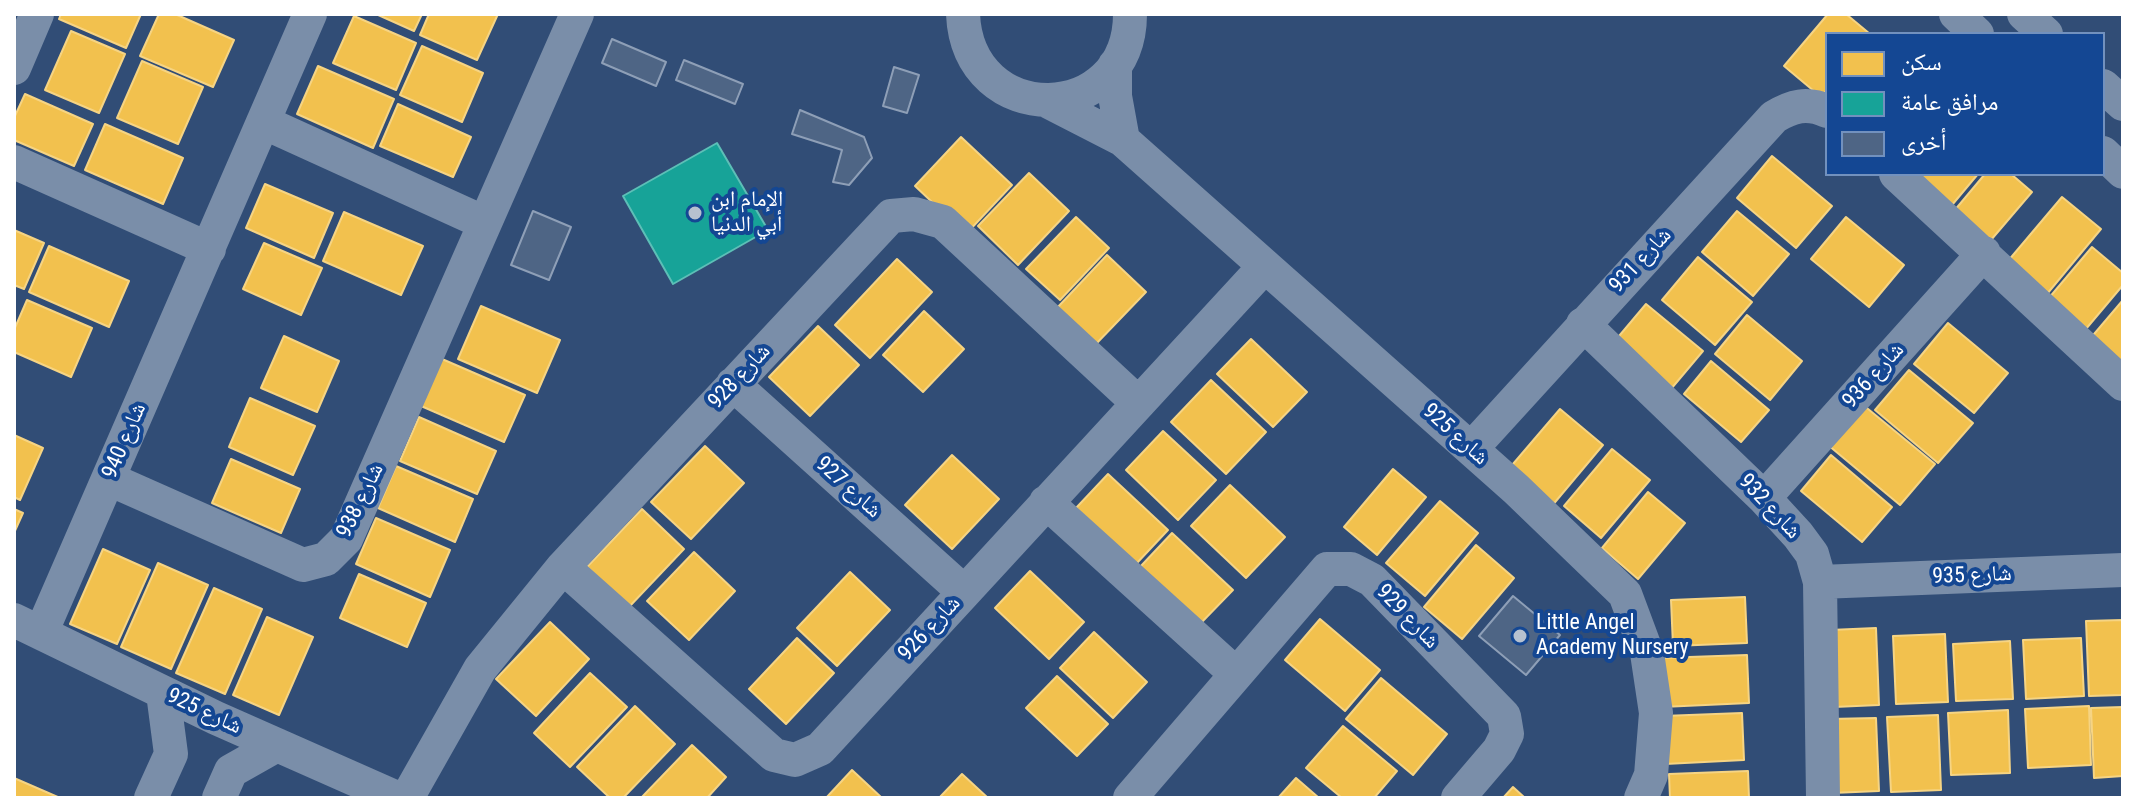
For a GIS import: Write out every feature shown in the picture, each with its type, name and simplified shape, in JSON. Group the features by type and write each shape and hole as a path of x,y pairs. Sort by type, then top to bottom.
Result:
{"street":[{"name":"شارع 940","path":"28,627 109,479 310,14"},
{"name":"شارع 938","path":"109,479 303,565 326,559 346,539 577,14"},
{"path":"963,14 969,49 978,66 992,81 1008,92 1027,99 1047,101 1067,99 1102,81 1125,48 1132,19"},
{"path":"1956,14 1975,32"},
{"path":"2024,14 2044,32"},
{"path":"14,68 28,18"},
{"path":"1115,65 1115,96 1123,140"},
{"path":"2105,88 2123,104"},
{"name":"شارع 925","path":"1047,101 1123,140 1516,489 1625,594 1647,653 1656,713 1651,775 1641,798"},
{"name":"شارع 931","path":"1471,449 1774,117 1800,105 1825,111"},
{"path":"263,122 485,223"},
{"path":"2105,155 2123,172"},
{"path":"14,162 209,249"},
{"path":"1898,176 2123,384"},
{"name":"شارع 928","path":"407,798 480,669 563,567 891,216 914,214 943,222 1137,402"},
{"name":"شارع 936","path":"1764,498 1984,253"},
{"name":"شارع 926","path":"563,567 774,755 795,760 820,749 1265,266"},
{"name":"شارع 932","path":"1583,324 1764,498 1812,554 1820,582 1823,798"},
{"name":"شارع 927","path":"733,384 964,592"},
{"path":"1046,502 1236,674"},
{"name":"شارع 929","path":"1130,798 1327,569 1351,569 1372,580 1504,716 1507,734 1499,750 1458,798"},
{"name":"شارع 935","path":"1820,582 2123,570"},
{"name":"شارع 925","path":"28,627 216,718 397,798"},
{"path":"163,693 171,754"},
{"path":"151,798 171,754 216,718"},
{"path":"216,718 225,784 277,745"}],"building: سكن":[{"path":"61,14 141,14 126,48 59,19"},
{"path":"159,14 175,14 234,40 213,87 140,56"},
{"path":"376,14 422,14 414,31"},
{"path":"429,14 498,14 477,60 420,35"},
{"path":"1828,14 1846,14 1868,32 1825,32 1825,92 1821,97 1784,66"},
{"path":"354,16 416,43 396,90 333,63"},
{"path":"71,31 125,54 99,113 45,90"},
{"path":"422,46 483,73 462,122 400,95"},
{"path":"142,61 203,87 178,144 117,118"},
{"path":"318,66 394,99 373,148 297,114"},
{"path":"25,94 93,124 74,166 14,140 14,118"},
{"path":"398,104 471,137 453,177 380,146"},
{"path":"105,124 183,158 163,204 85,170"},
{"path":"961,137 1012,185 966,234 915,186"},
{"path":"1772,156 1832,206 1796,248 1737,198"},
{"path":"1029,173 1069,211 1018,265 978,226"},
{"path":"1916,176 1976,176 1947,211"},
{"path":"1983,176 2013,176 2032,192 1985,247 1949,217"},
{"path":"265,184 333,213 314,258 246,228"},
{"path":"2062,197 2101,229 2047,294 2008,261"},
{"path":"1737,211 1789,254 1753,296 1702,252"},
{"path":"344,212 423,246 401,295 323,261"},
{"path":"1076,217 1109,248 1060,300 1026,269"},
{"path":"1846,217 1904,265 1869,307 1811,259"},
{"path":"14,230 44,243 24,289 14,285"},
{"path":"264,243 322,268 301,315 243,289"},
{"path":"49,246 129,281 109,327 29,292"},
{"path":"2092,247 2123,273 2123,285 2080,336 2043,305"},
{"path":"1107,255 1146,292 1095,345 1056,309"},
{"path":"1698,257 1752,302 1715,345 1662,300"},
{"path":"897,259 932,292 870,358 835,325"},
{"path":"27,300 92,328 71,377 14,352 14,330"},
{"path":"2123,300 2123,368 2089,340"},
{"path":"1646,304 1703,351 1671,389 1614,342"},
{"path":"481,306 560,340 537,393 458,359"},
{"path":"924,311 964,349 923,392 883,355"},
{"path":"1747,315 1802,361 1770,400 1715,354"},
{"path":"1948,323 2008,373 1974,413 1914,364"},
{"path":"818,326 859,365 810,416 769,377"},
{"path":"284,336 339,361 317,412 261,388"},
{"path":"1251,339 1307,392 1273,427 1217,374"},
{"path":"442,359 525,395 504,442 421,406"},
{"path":"1711,361 1769,410 1741,442 1684,394"},
{"path":"1909,370 1973,423 1938,463 1875,410"},
{"path":"1211,380 1266,432 1226,474 1171,422"},
{"path":"250,398 315,426 293,475 229,447"},
{"path":"1862,404 1935,464 1900,505 1828,445"},
{"path":"1560,409 1603,445 1551,507 1507,471"},
{"path":"419,417 496,451 477,494 400,461"},
{"path":"1163,431 1216,480 1178,520 1126,470"},
{"path":"14,435 43,448 20,500 14,497"},
{"path":"705,446 744,483 691,539 651,502"},
{"path":"1612,449 1650,480 1601,538 1564,506"},
{"path":"952,455 999,499 952,549 905,505"},
{"path":"1831,455 1892,507 1862,542 1801,491"},
{"path":"231,459 300,489 281,533 212,503"},
{"path":"396,466 473,499 455,542 378,508"},
{"path":"1393,469 1426,497 1377,555 1344,527"},
{"path":"1108,474 1168,530 1136,564 1076,508"},
{"path":"1230,485 1285,537 1246,578 1191,526"},
{"path":"1648,492 1685,523 1638,579 1602,548"},
{"path":"1440,501 1478,533 1425,596 1386,563"},
{"path":"14,509 23,513 14,533"},
{"path":"642,509 684,549 629,607 587,567"},
{"path":"376,518 450,550 430,597 356,564"},
{"path":"1172,533 1233,590 1200,624 1140,567"},
{"path":"1476,545 1514,578 1462,639 1424,607"},
{"path":"103,549 150,570 117,644 70,624"},
{"path":"694,552 735,591 689,640 647,601"},
{"path":"158,563 208,585 171,669 121,647"},
{"path":"1030,571 1084,622 1049,659 995,608"},
{"path":"850,572 890,610 837,666 797,628"},
{"path":"359,574 426,603 407,647 340,618"},
{"path":"214,588 262,609 225,694 176,673"},
{"path":"1745,597 1747,643 1673,646 1671,600"},
{"path":"267,617 313,637 279,715 233,695"},
{"path":"1320,619 1380,670 1345,711 1285,660"},
{"path":"2123,620 2123,695 2089,696 2086,621"},
{"path":"550,622 589,659 536,716 496,679"},
{"path":"1876,628 1879,705 1834,707 1830,630"},
{"path":"1094,632 1147,682 1113,718 1060,668"},
{"path":"1945,634 1948,702 1896,704 1893,636"},
{"path":"797,638 834,673 786,724 749,689"},
{"path":"2081,638 2084,696 2026,699 2023,640"},
{"path":"2010,641 2013,699 1956,701 1953,644"},
{"path":"1747,655 1749,703 1662,707 1660,658"},
{"path":"590,673 627,707 570,767 534,733"},
{"path":"1057,676 1108,724 1077,756 1026,708"},
{"path":"1381,678 1447,734 1413,775 1346,719"},
{"path":"635,706 675,744 623,798 610,798 577,767"},
{"path":"2089,706 2091,765 2028,768 2025,709"},
{"path":"2123,707 2123,776 2094,778 2091,708"},
{"path":"2008,710 2010,773 1951,775 1948,713"},
{"path":"1742,713 1744,760 1665,764 1663,716"},
{"path":"1938,715 1941,790 1891,792 1887,717"},
{"path":"1876,718 1879,791 1832,793 1829,719"},
{"path":"1343,726 1397,771 1374,798 1342,798 1306,768"},
{"path":"692,745 726,777 707,798 641,798"},
{"path":"852,770 882,798 826,798"},
{"path":"1748,771 1749,798 1670,798 1669,774"},
{"path":"962,774 988,798 939,798"},
{"path":"14,778 60,798 14,798"},
{"path":"1296,778 1319,798 1278,798"},
{"path":"1513,787 1525,798 1503,798"}],"building: مرافق عامة":[{"name":"الإمام ابن أبي الدنيا","path":"717,143 768,230 673,284 623,196"}],"building: أخرى":[{"path":"612,39 666,62 656,86 602,63"},
{"path":"684,60 743,84 735,104 676,80"},
{"path":"894,67 919,75 907,113 883,106"},
{"path":"800,110 864,137 872,158 849,185 833,182 842,150 792,134"},
{"path":"533,211 571,227 549,280 511,265"},
{"name":"Little Angel Academy Nursery","path":"1513,596 1560,635 1526,675 1479,636"}],"place":[{"name":"الإمام ابن أبي الدنيا","path":"695,213"},
{"name":"Little Angel Academy Nursery","path":"1520,636"}]}
